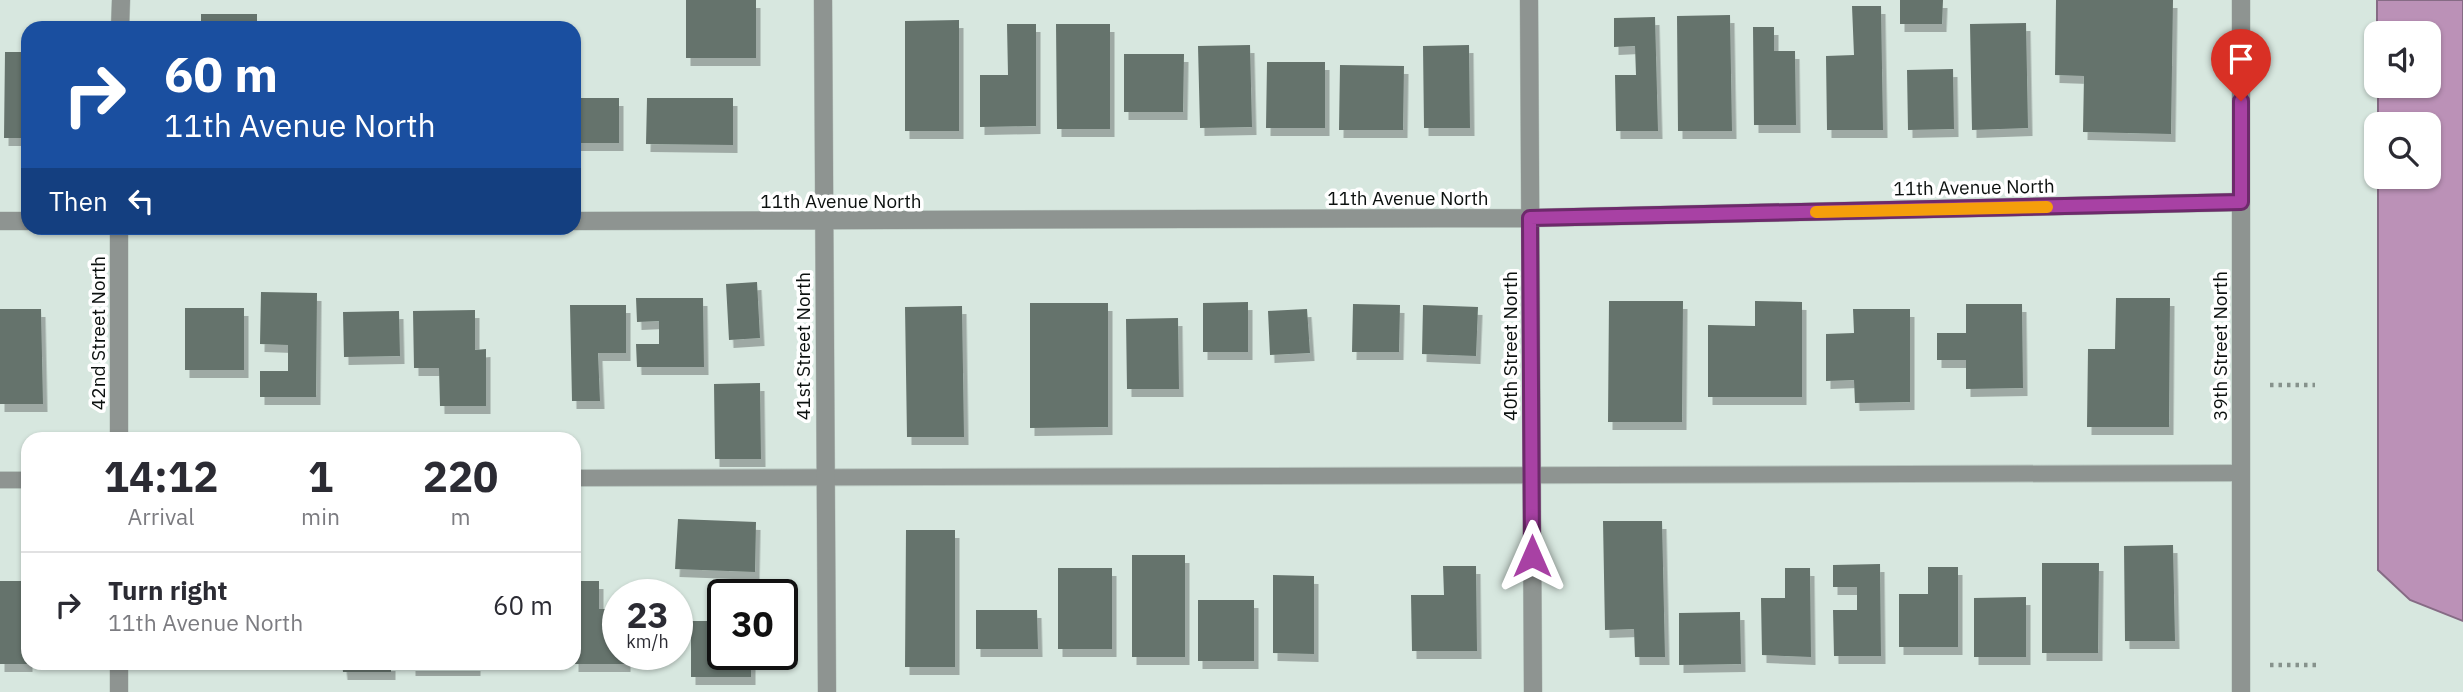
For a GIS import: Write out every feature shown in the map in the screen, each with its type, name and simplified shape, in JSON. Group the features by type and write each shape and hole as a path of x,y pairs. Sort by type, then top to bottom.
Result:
{"street":[{"path":"120,21 121,0"},
{"name":"41st Street North","path":"823,0 827,692"},
{"name":"40th Street North","path":"1529,0 1533,692"},
{"name":"39th Street North","path":"2241,0 2241,692"},
{"name":"11th Avenue North","path":"581,221 1530,218 2241,202"},
{"path":"0,221 21,221"},
{"name":"42nd Street North","path":"119,235 119,432"},
{"path":"119,670 119,692"}],"lane":[{"path":"581,478 2241,473"},
{"path":"0,480 21,480"}],"path":[{"path":"2270,385 2315,385"},
{"path":"2270,665 2319,665"}],"shaded area":[{"path":"2377,0 2463,0 2463,621 2410,600 2378,570 2378,189 2441,189 2441,112 2378,112 2378,98 2441,98 2441,21 2377,21"}],"building":[{"path":"686,0 756,0 756,58 686,58"},
{"path":"1900,0 1943,0 1942,24 1900,24"},
{"path":"2056,0 2173,0 2171,134 2083,132 2084,76 2055,75"},
{"path":"1852,6 1881,6 1883,130 1827,130 1826,56 1854,55"},
{"path":"201,14 257,14 257,21 201,21"},
{"path":"1730,15 1732,131 1678,131 1677,16"},
{"path":"1655,17 1658,131 1616,131 1615,75 1636,75 1635,46 1614,47 1614,18"},
{"path":"959,20 959,131 905,131 905,21"},
{"path":"2026,23 2028,128 1972,130 1970,24"},
{"path":"1007,24 1036,24 1036,126 980,127 980,75 1008,75"},
{"path":"1056,24 1110,24 1110,129 1057,129"},
{"path":"1753,27 1774,27 1774,51 1795,51 1796,125 1754,125"},
{"path":"1250,45 1252,127 1200,128 1198,46"},
{"path":"1469,45 1470,128 1424,128 1423,46"},
{"path":"5,52 21,52 21,138 4,138"},
{"path":"1124,54 1184,54 1183,112 1124,112"},
{"path":"1267,62 1325,62 1325,128 1266,128"},
{"path":"1340,65 1404,66 1403,130 1339,130"},
{"path":"1953,69 1954,129 1908,130 1907,70"},
{"path":"581,98 619,98 619,143 581,143"},
{"path":"647,98 733,98 733,145 646,144"},
{"path":"757,282 760,338 729,340 726,284"},
{"path":"261,292 317,293 316,397 260,397 260,371 288,371 288,345 260,344"},
{"path":"636,298 703,298 704,367 637,367 636,344 659,344 659,321 637,322"},
{"path":"2116,298 2170,298 2169,427 2087,427 2088,349 2115,349"},
{"path":"1609,301 1683,301 1682,422 1608,422"},
{"path":"1755,301 1802,302 1802,397 1708,397 1708,325 1755,326"},
{"path":"1248,302 1248,352 1203,352 1203,303"},
{"path":"1030,303 1108,303 1108,427 1030,428"},
{"path":"1353,304 1400,305 1399,352 1352,352"},
{"path":"1966,304 2022,304 2023,388 1966,389 1966,360 1937,360 1937,333 1966,333"},
{"path":"570,305 626,305 626,353 598,353 600,401 572,401"},
{"path":"1423,305 1478,307 1476,356 1422,354"},
{"path":"962,306 964,437 907,437 905,307"},
{"path":"185,308 244,308 244,370 185,370"},
{"path":"0,309 41,309 43,404 0,404"},
{"path":"1307,309 1310,353 1270,355 1268,311"},
{"path":"1853,309 1910,309 1910,402 1855,403 1854,380 1826,381 1826,334 1854,333"},
{"path":"475,310 475,350 486,349 486,406 440,406 439,368 414,368 413,311"},
{"path":"399,311 400,356 344,357 343,312"},
{"path":"1178,318 1179,389 1127,389 1126,319"},
{"path":"760,383 761,459 715,459 714,384"},
{"path":"678,519 756,522 755,572 675,569"},
{"path":"1603,521 1662,521 1665,657 1635,657 1634,629 1605,630"},
{"path":"906,530 955,530 955,667 905,667"},
{"path":"2173,545 2175,641 2125,641 2124,546"},
{"path":"1132,555 1185,555 1185,657 1132,657"},
{"path":"2042,563 2099,563 2098,653 2042,653"},
{"path":"1880,564 1881,656 1834,656 1833,610 1857,610 1857,587 1833,587 1833,565"},
{"path":"1443,566 1476,566 1477,651 1412,651 1411,595 1444,595"},
{"path":"1928,567 1958,567 1958,647 1899,647 1899,594 1928,594"},
{"path":"1058,568 1112,568 1112,649 1058,649"},
{"path":"1785,568 1810,568 1811,657 1762,655 1761,598 1785,598"},
{"path":"1273,575 1314,576 1314,654 1273,653"},
{"path":"0,581 21,581 21,664 0,664"},
{"path":"581,581 599,581 599,609 602,609 602,664 581,664"},
{"path":"2026,597 2026,657 1974,657 1974,598"},
{"path":"1198,600 1254,600 1254,661 1198,661"},
{"path":"976,610 1037,610 1038,649 976,649"},
{"path":"1740,612 1741,664 1679,665 1679,613"},
{"path":"693,621 707,621 707,670 751,670 751,677 691,677"},
{"path":"343,670 391,670 391,672"}],"slow traffic":[{"path":"1816,212 2047,207"}],"route":[{"path":"1532,556 1530,218 2241,202 2241,101"}]}
